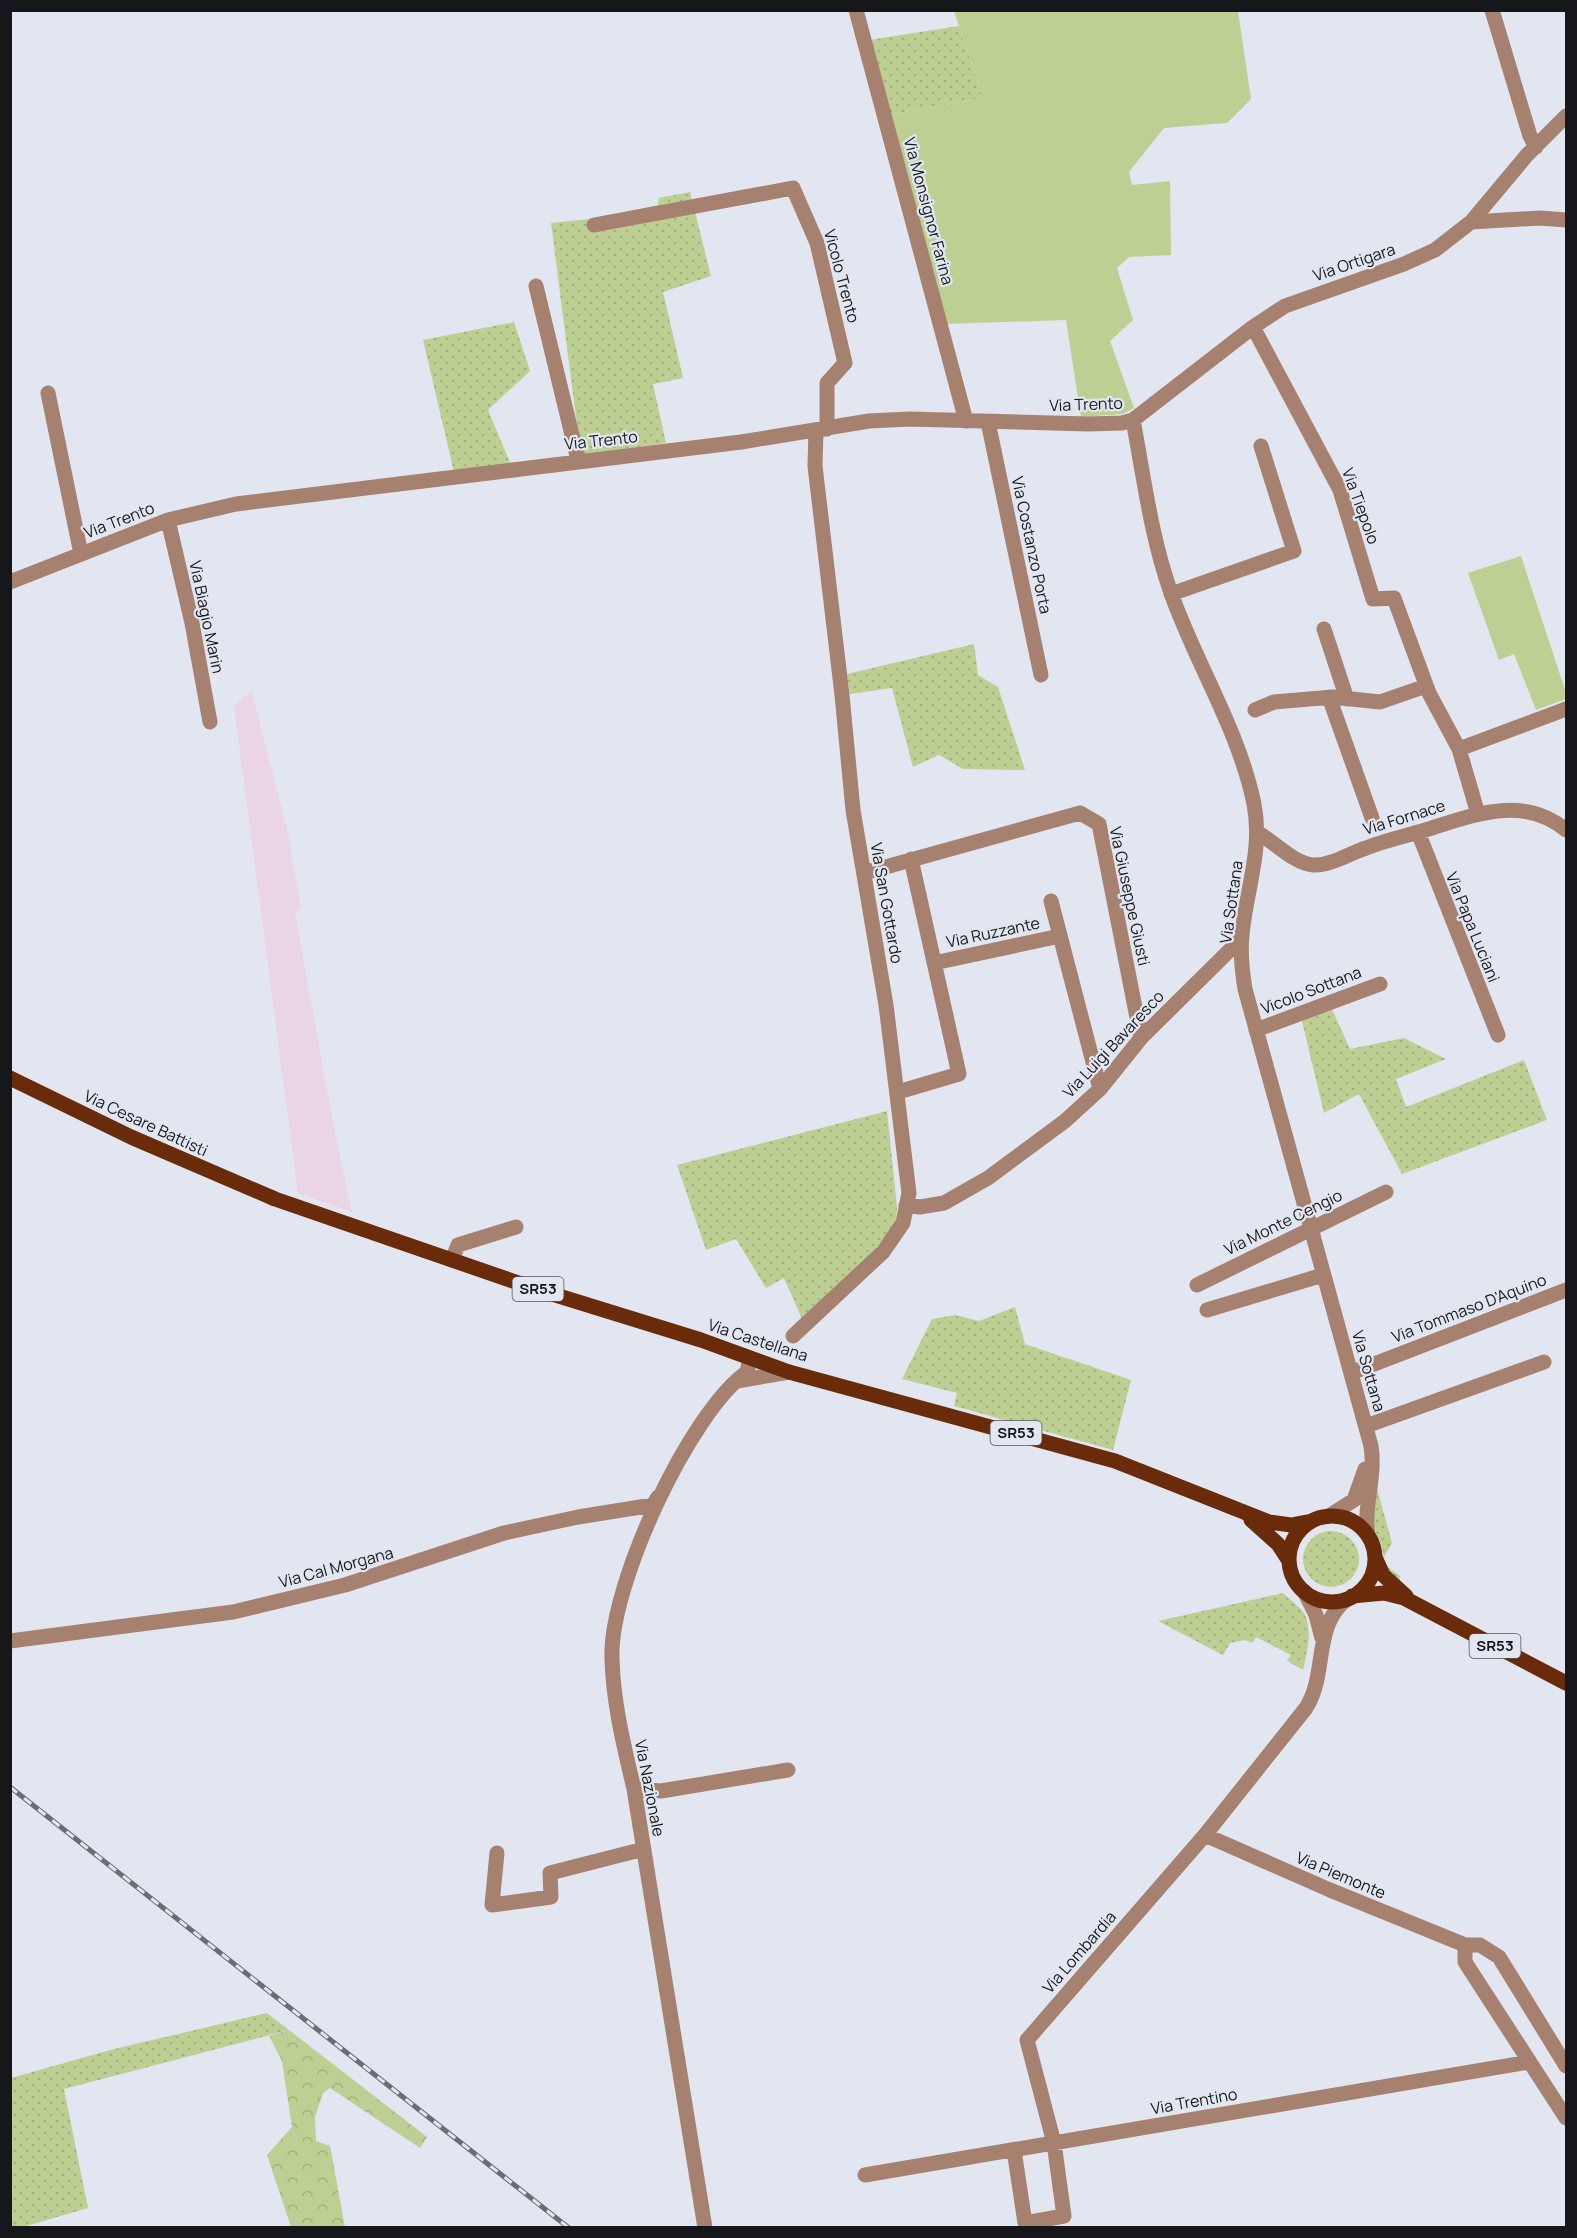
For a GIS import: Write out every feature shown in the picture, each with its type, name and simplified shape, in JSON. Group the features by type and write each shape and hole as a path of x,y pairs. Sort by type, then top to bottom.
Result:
{"main road":[{"name":"Via Cesare Battisti","path":"10,1078 131,1137 268,1196"},
{"name":"Via Castellana","path":"268,1196 452,1260 701,1340 789,1372 1115,1461 1239,1512 1283,1525 1312,1521"},
{"name":"Via Castellana","path":"1239,1512 1271,1537 1289,1561"},
{"name":"SR53","path":"1312,1521 1329,1516"},
{"path":"1329,1516 1347,1519 1368,1536"},
{"path":"1289,1561 1293,1541 1312,1521"},
{"name":"SR53","path":"1368,1536 1385,1577 1418,1605"},
{"path":"1350,1598 1366,1585 1371,1575 1374,1553"},
{"name":"SR53","path":"1289,1561 1296,1582 1304,1591 1325,1601 1388,1594 1418,1605 1566,1683"}],"street":[{"name":"Via Monsignor Farina","path":"856,10 966,421"},
{"path":"1492,10 1530,136 1536,147"},
{"name":"Via Ortigara","path":"1133,420 1253,327 1293,303 1404,264 1435,250 1471,222 1566,116"},
{"name":"Vicolo Trento","path":"594,225 793,188 817,243 845,363 827,383 822,430"},
{"path":"1471,222 1540,218 1566,220"},
{"path":"536,286 578,460"},
{"name":"Via Tiepolo","path":"1253,327 1340,490 1373,599 1394,598 1426,686 1459,749 1478,814"},
{"name":"Via Trento","path":"48,393 81,554"},
{"name":"Via Trento","path":"10,582 168,520 236,504 822,430 888,419 1110,424 1133,420"},
{"name":"Via Sottana","path":"1133,420 1157,549 1171,594 1243,761 1254,804 1258,833 1242,938 1245,989 1366,1428 1373,1464 1366,1512 1368,1536"},
{"name":"Via Costanzo Porta","path":"988,422 1041,675"},
{"name":"Via San Gottardo","path":"793,1336 883,1252 903,1223 909,1193 898,1092 846,751 842,695 815,466 822,430"},
{"path":"1171,594 1294,551 1261,446"},
{"name":"Via Biagio Marin","path":"168,520 192,623 210,722"},
{"path":"1324,629 1347,699"},
{"path":"1256,710 1274,702 1329,698 1380,702 1426,686"},
{"path":"1329,698 1372,818"},
{"path":"1459,749 1566,709"},
{"name":"Via Fornace","path":"1258,833 1302,861 1313,865 1326,863 1478,814 1510,809 1532,811 1547,816 1566,831"},
{"name":"Via Giuseppe Giusti","path":"864,873 1080,813 1099,824 1141,1038"},
{"name":"Via Papa Luciani","path":"1418,832 1498,1035"},
{"name":"Via Ruzzante","path":"898,1092 959,1074 910,859"},
{"path":"1051,901 1100,1089"},
{"name":"Via Ruzzante","path":"934,963 1060,936"},
{"name":"Via Luigi Bavaresco","path":"906,1205 920,1207 944,1203 988,1178 1065,1121 1100,1089 1141,1038 1242,938"},
{"name":"Vicolo Sottana","path":"1256,1030 1380,984"},
{"name":"Via Monte Cengio","path":"1197,1285 1386,1192"},
{"path":"452,1260 458,1245 516,1227"},
{"path":"1207,1310 1323,1275"},
{"name":"Via Tommaso D'Aquino","path":"1352,1373 1566,1290"},
{"name":"Via Nazionale","path":"705,2228 634,1789 619,1721 612,1657 616,1616 625,1578 660,1495 699,1427 734,1381 747,1372 750,1359"},
{"path":"1366,1428 1544,1362"},
{"path":"734,1381 789,1372"},
{"name":"Via Sottana","path":"1329,1516 1349,1504 1358,1491 1365,1468 1366,1428"},
{"name":"Via Cal Morgana","path":"10,1641 234,1612 345,1585 504,1533 578,1517 652,1505 660,1495"},
{"name":"Via Lombardia","path":"1304,1591 1318,1619 1322,1649"},
{"name":"Via Lombardia","path":"1014,2150 1024,2223 1064,2216 1054,2143 1027,2040 1205,1835 1309,1704 1316,1686 1330,1618 1350,1598"},
{"path":"634,1789 661,1791 788,1770"},
{"name":"Via Piemonte","path":"1205,1835 1330,1890 1465,1945 1480,1945 1499,1956 1566,2066"},
{"path":"497,1853 492,1905 551,1897 550,1873 644,1850"},
{"path":"1465,1945 1465,1962 1566,2118"},
{"name":"Via Trentino","path":"865,2175 1529,2062"}],"shaded area":[{"path":"252,692 288,833 301,909 295,913 334,1128 352,1212 298,1193 234,707 243,697"}],"green space":[{"path":"954,11 1238,11 1251,99 1227,123 1164,128 1129,172 1132,185 1170,181 1171,255 1129,257 1117,268 1133,320 1110,341 1134,408 1123,414 1081,417 1066,320 946,324 888,115 983,98"},
{"path":"959,26 983,98 888,115 869,40"},
{"path":"690,192 711,276 663,292 683,378 653,384 666,443 581,456 551,223 598,218 658,205 659,198"},
{"path":"514,322 530,371 488,410 511,465 454,472 423,340"},
{"path":"1521,556 1566,693 1566,699 1536,710 1514,654 1499,660 1468,573"},
{"path":"974,644 978,675 998,687 1025,770 963,769 939,755 913,767 892,688 850,694 847,674"},
{"path":"1331,1007 1350,1049 1404,1038 1446,1059 1396,1079 1406,1107 1524,1060 1547,1120 1402,1174 1359,1094 1324,1113 1300,1013"},
{"path":"887,1111 897,1207 896,1223 867,1259 802,1319 784,1278 766,1288 736,1239 706,1250 677,1165"},
{"path":"1015,1307 1025,1344 1131,1380 1113,1450 954,1406 957,1393 902,1379 932,1319 955,1315 979,1321"},
{"path":"1375,1481 1392,1543 1384,1560 1381,1544 1372,1524"},
{"path":"1331,1531 1346,1536 1354,1544 1359,1559 1354,1574 1346,1582 1331,1587 1316,1582 1308,1574 1303,1559 1308,1544 1316,1536"},
{"path":"1385,1565 1400,1576 1400,1583 1386,1568"},
{"path":"1283,1593 1302,1610 1307,1619 1308,1642 1303,1670 1287,1661 1291,1655 1256,1637 1252,1643 1245,1640 1230,1643 1223,1655 1158,1621"},
{"path":"267,2013 289,2030 64,2089 88,2208 23,2227 11,2227 11,2078 110,2050"},
{"path":"289,2030 427,2137 420,2148 330,2088 323,2093 315,2117 316,2141 330,2146 345,2227 291,2227 267,2155 292,2127 282,2061 269,2036"}],"railway":[{"path":"10,1787 569,2228"}]}
